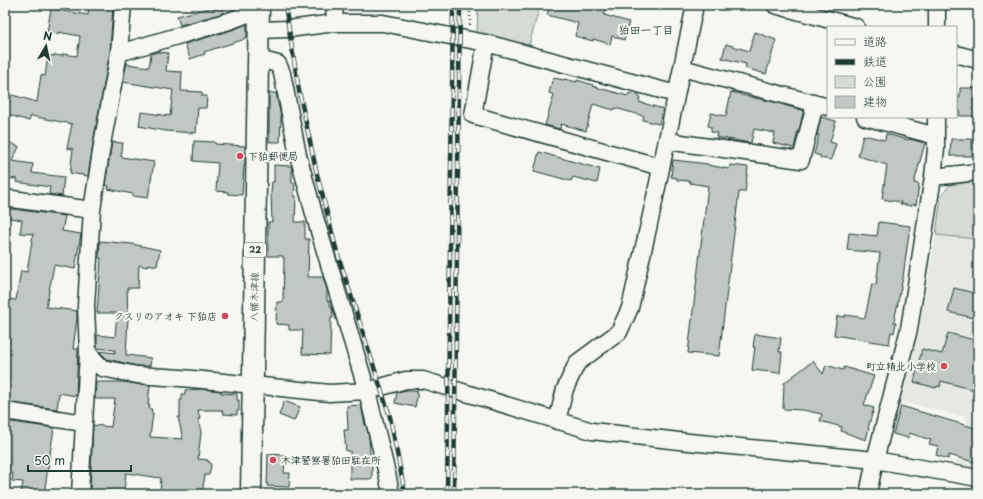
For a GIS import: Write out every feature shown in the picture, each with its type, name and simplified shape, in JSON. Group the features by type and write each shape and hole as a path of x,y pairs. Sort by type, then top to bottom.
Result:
{"main road":[{"name":"八幡木津線","path":"251,494 259,7"}],"street":[{"path":"80,494 88,353 86,306 92,210 119,53 123,5"},
{"path":"334,5 335,23"},
{"path":"557,421 565,389 577,363 620,332 630,308 654,202 695,5"},
{"path":"775,5 852,26"},
{"path":"937,5 937,26"},
{"path":"119,53 229,21 259,7"},
{"path":"259,30 288,29 335,23 384,23 486,43 676,94"},
{"path":"486,43 473,115 661,168"},
{"path":"957,54 978,60"},
{"path":"258,59 278,64 282,73 298,155 316,221 367,391 391,494"},
{"path":"667,141 801,160 822,105 682,68"},
{"path":"869,118 936,136"},
{"path":"868,494 875,460 909,329 933,177 936,149 936,118"},
{"path":"933,177 978,172"},
{"path":"5,198 92,210"},
{"path":"88,353 102,368 137,375 329,393 367,391 406,380 423,380 592,431 687,442 875,460 978,478"},
{"path":"5,411 84,423"}],"path":[{"path":"469,40 470,5"}],"shaded area":[{"name":"町立精北小学校","path":"936,235 978,239 978,470 955,466 967,418 900,401 919,331"}],"green space":[{"path":"478,5 540,5 528,49 477,35"},
{"path":"978,181 978,239 936,235 941,196 950,185"}],"building":[{"path":"89,5 113,5 110,52 88,176 70,173 73,149 67,148 72,124 31,116 29,121 6,114 12,95 37,102 41,75 45,76 48,55 63,56 63,54 77,56 80,36 58,32 58,34 47,32 51,9 88,15"},
{"path":"222,5 224,13 180,25 177,16"},
{"path":"550,5 607,5 604,15 629,22 624,40 612,36 610,44 575,36 578,23 547,15"},
{"path":"247,24 247,37 204,52 205,54 190,59 185,44"},
{"path":"755,32 776,40 766,74 745,68 746,64 722,58 726,44 749,51"},
{"path":"157,52 168,53 166,71 182,72 181,91 202,92 202,96 207,96 206,108 198,108 196,133 166,131 139,126 141,112 170,116 173,90 123,82 127,62 127,64 149,67 151,54"},
{"path":"554,78 577,82 577,80 593,85 592,86 628,96 629,93 640,96 639,102 663,109 659,124 643,120 644,116 593,104 586,131 561,124 560,129 545,125 554,95 549,93"},
{"path":"960,88 976,88 975,116 959,116 960,111 958,111 958,97 960,97"},
{"path":"731,92 774,102 794,109 804,110 794,148 773,143 775,133 754,129 751,143 716,137 717,133 711,132 711,127 708,126 711,113 726,116"},
{"path":"269,93 276,93 281,117 280,142 269,142"},
{"path":"821,117 836,121 830,142 836,144 831,160 820,158 821,156 814,154 819,135 817,135"},
{"path":"886,134 925,143 914,183 919,184 916,205 912,204 912,206 900,204 901,202 882,199 887,165 858,156 863,135 885,140"},
{"path":"951,139 972,139 972,156 950,156"},
{"path":"5,140 19,147 12,161 33,164 32,173 64,177 62,196 49,194 50,187 16,182 17,179 5,178"},
{"path":"194,141 245,146 242,195 216,191 218,163 193,161"},
{"path":"112,142 123,143 121,157 154,162 148,198 133,196 133,194 108,189 109,186 105,185"},
{"path":"539,152 600,169 597,183 573,177 571,181 534,171"},
{"path":"673,160 708,164 729,169 730,165 748,167 745,192 739,192 719,356 688,353 708,186 690,183 690,181 677,180 677,178 671,177"},
{"path":"274,165 291,166 292,183 295,183 294,196 296,196 295,222 305,222 305,239 309,239 308,277 323,277 327,290 327,301 330,301 332,308 333,318 331,318 330,355 302,354 303,330 289,330 289,325 276,324 277,302 283,302 284,258 283,256 268,256 268,222 272,222 271,193 272,182 274,182"},
{"path":"5,208 65,216 62,231 81,234 75,269 54,265 46,307 77,311 73,349 78,349 76,396 59,393 57,409 5,402 5,299 16,300 21,271 27,272 33,234 20,233 22,220 5,217"},
{"path":"879,222 910,226 903,277 894,322 896,323 894,333 891,332 889,344 834,335 837,316 845,317 845,315 865,318 872,284 876,285 880,253 847,250 849,233 877,236"},
{"path":"100,241 132,244 160,250 157,266 148,264 147,267 139,265 138,288 127,288 128,318 126,355 151,358 150,366 138,366 107,359 99,351 115,353 115,350 97,348 97,335 115,337 117,313 97,313 101,258 99,258"},
{"path":"954,288 978,294 978,319 948,312"},
{"path":"948,333 978,341 978,391 941,381 940,387 937,386 936,388 914,382 922,349 942,354"},
{"path":"755,334 781,338 779,352 782,352 780,373 752,370"},
{"path":"813,361 823,374 826,365 843,370 844,367 874,376 864,405 874,408 866,440 841,431 842,427 820,421 822,414 803,410 783,409 784,383"},
{"path":"96,382 124,382 150,385 148,405 150,405 149,409 152,409 151,412 153,413 150,437 183,439 178,417 180,417 180,400 182,400 182,394 185,394 185,390 202,389 221,391 221,393 237,394 237,400 239,400 239,411 237,411 237,415 223,414 222,410 198,410 200,419 198,419 201,432 198,459 208,460 211,466 209,475 205,475 202,494 181,494 160,490 161,478 126,473 124,492 103,490 103,492 90,491 93,425 111,427 115,399 95,399"},
{"path":"407,390 418,392 415,407 395,403 397,392"},
{"path":"284,401 300,407 294,421 279,415"},
{"path":"361,405 369,438 372,479 350,479 350,451 346,451 344,430 348,430 347,406"},
{"path":"901,406 978,429 978,463 949,455 948,459 936,455 938,446 929,444 931,440 909,433 908,438 893,434"},
{"path":"5,421 54,428 44,494 21,494 23,482 12,481 13,474 5,473"},
{"path":"268,454 285,455 284,473 290,473 289,487 267,486"}],"railway":[{"path":"285,5 299,91 317,174 337,252 390,417 405,494"},
{"path":"447,494 453,5"},
{"path":"454,494 460,5"}],"place":[{"name":"下狛郵便局","path":"240,156"},
{"name":"クスリのアオキ 下狛店","path":"225,316"},
{"name":"町立精北小学校","path":"944,366"},
{"name":"木津警察署狛田駐在所","path":"273,460"}],"district":[{"name":"狛田一丁目","path":"646,30"}]}
